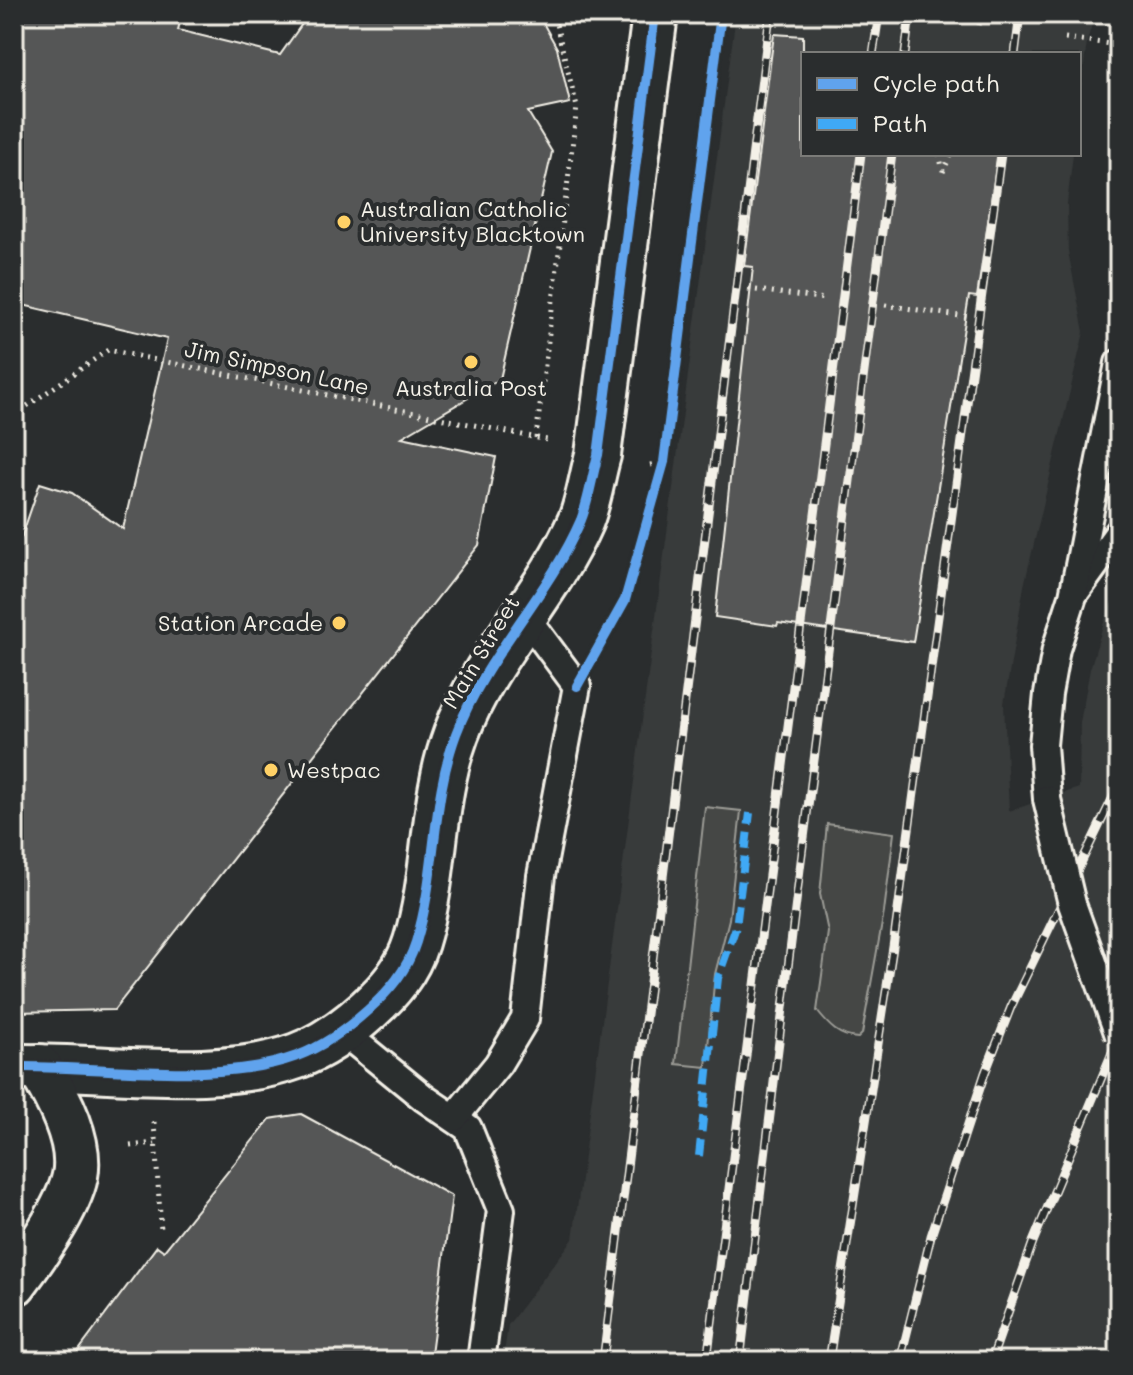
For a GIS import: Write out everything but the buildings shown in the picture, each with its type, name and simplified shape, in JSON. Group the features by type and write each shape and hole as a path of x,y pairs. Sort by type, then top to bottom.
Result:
{"street":[{"name":"Main Street","path":"26,1067 192,1071 255,1068 299,1056 343,1032 389,991 403,971 416,943 442,784 469,702 548,582 582,518 598,455 655,14"},
{"name":"Main Street","path":"14,1283 54,1222 75,1176 75,1150 52,1088 26,1067"}],"lane":[{"path":"1119,363 1073,596 1056,649 1043,745 1047,799 1072,904 1119,1035"},
{"path":"1073,596 1119,532"},
{"path":"454,1118 498,1064 525,1019 541,876 577,686 525,616"},
{"path":"343,1032 424,1098 468,1128 501,1210 481,1361"}],"path":[{"path":"536,438 577,107 551,14"},
{"path":"556,24 561,14"},
{"path":"556,24 570,14"},
{"path":"979,25 981,14"},
{"path":"1065,38 1118,45"},
{"path":"939,156 943,172 950,156"},
{"path":"748,289 826,299"},
{"path":"885,305 966,317"},
{"path":"660,477 666,446"},
{"path":"649,465 664,462"},
{"path":"154,1113 161,1230"},
{"path":"14,1142 19,1154 14,1173"},
{"path":"130,1146 155,1143"}],"shaded area":[{"path":"736,14 1095,14 1087,42 1081,88 1081,52 801,52 801,156 1073,156 1067,204 1068,251 1084,332 1024,586 1004,704 1009,811 1079,788 1080,722 1090,669 1119,584 1119,1131 1112,1134 1119,1153 1119,1361 503,1361 508,1325 573,1239"},
{"path":"705,807 741,811 729,919 715,974 706,1067 676,1064"},
{"path":"827,824 894,833 884,912 862,1034 858,1038 835,1030 817,1011 828,932 820,894"}],"railway":[{"path":"603,1361 770,14"},
{"path":"873,52 879,14"},
{"path":"905,52 910,14"},
{"path":"1015,52 1020,14"},
{"path":"707,1361 861,156"},
{"path":"740,1361 892,156"},
{"path":"829,1361 893,947 1001,156"},
{"path":"900,1361 931,1236 985,1073 1011,1007 1119,785"},
{"path":"991,1361 1033,1242 1119,1036"}],"marked path":[{"path":"699,1156 718,978 736,927 750,813"}],"cycle path":[{"path":"14,1067 195,1072 265,1065 307,1052 335,1036 376,1003 402,971 416,942 423,916 442,785 456,734 483,678 552,575 581,520 586,504 598,455 655,14"},
{"path":"577,686 625,600 664,462 721,14"}],"place":[{"name":"Australian Catholic University Blacktown","path":"344,222"},
{"name":"Australia Post","path":"471,362"},
{"name":"Station Arcade","path":"339,623"},
{"name":"Westpac","path":"271,770"}]}
